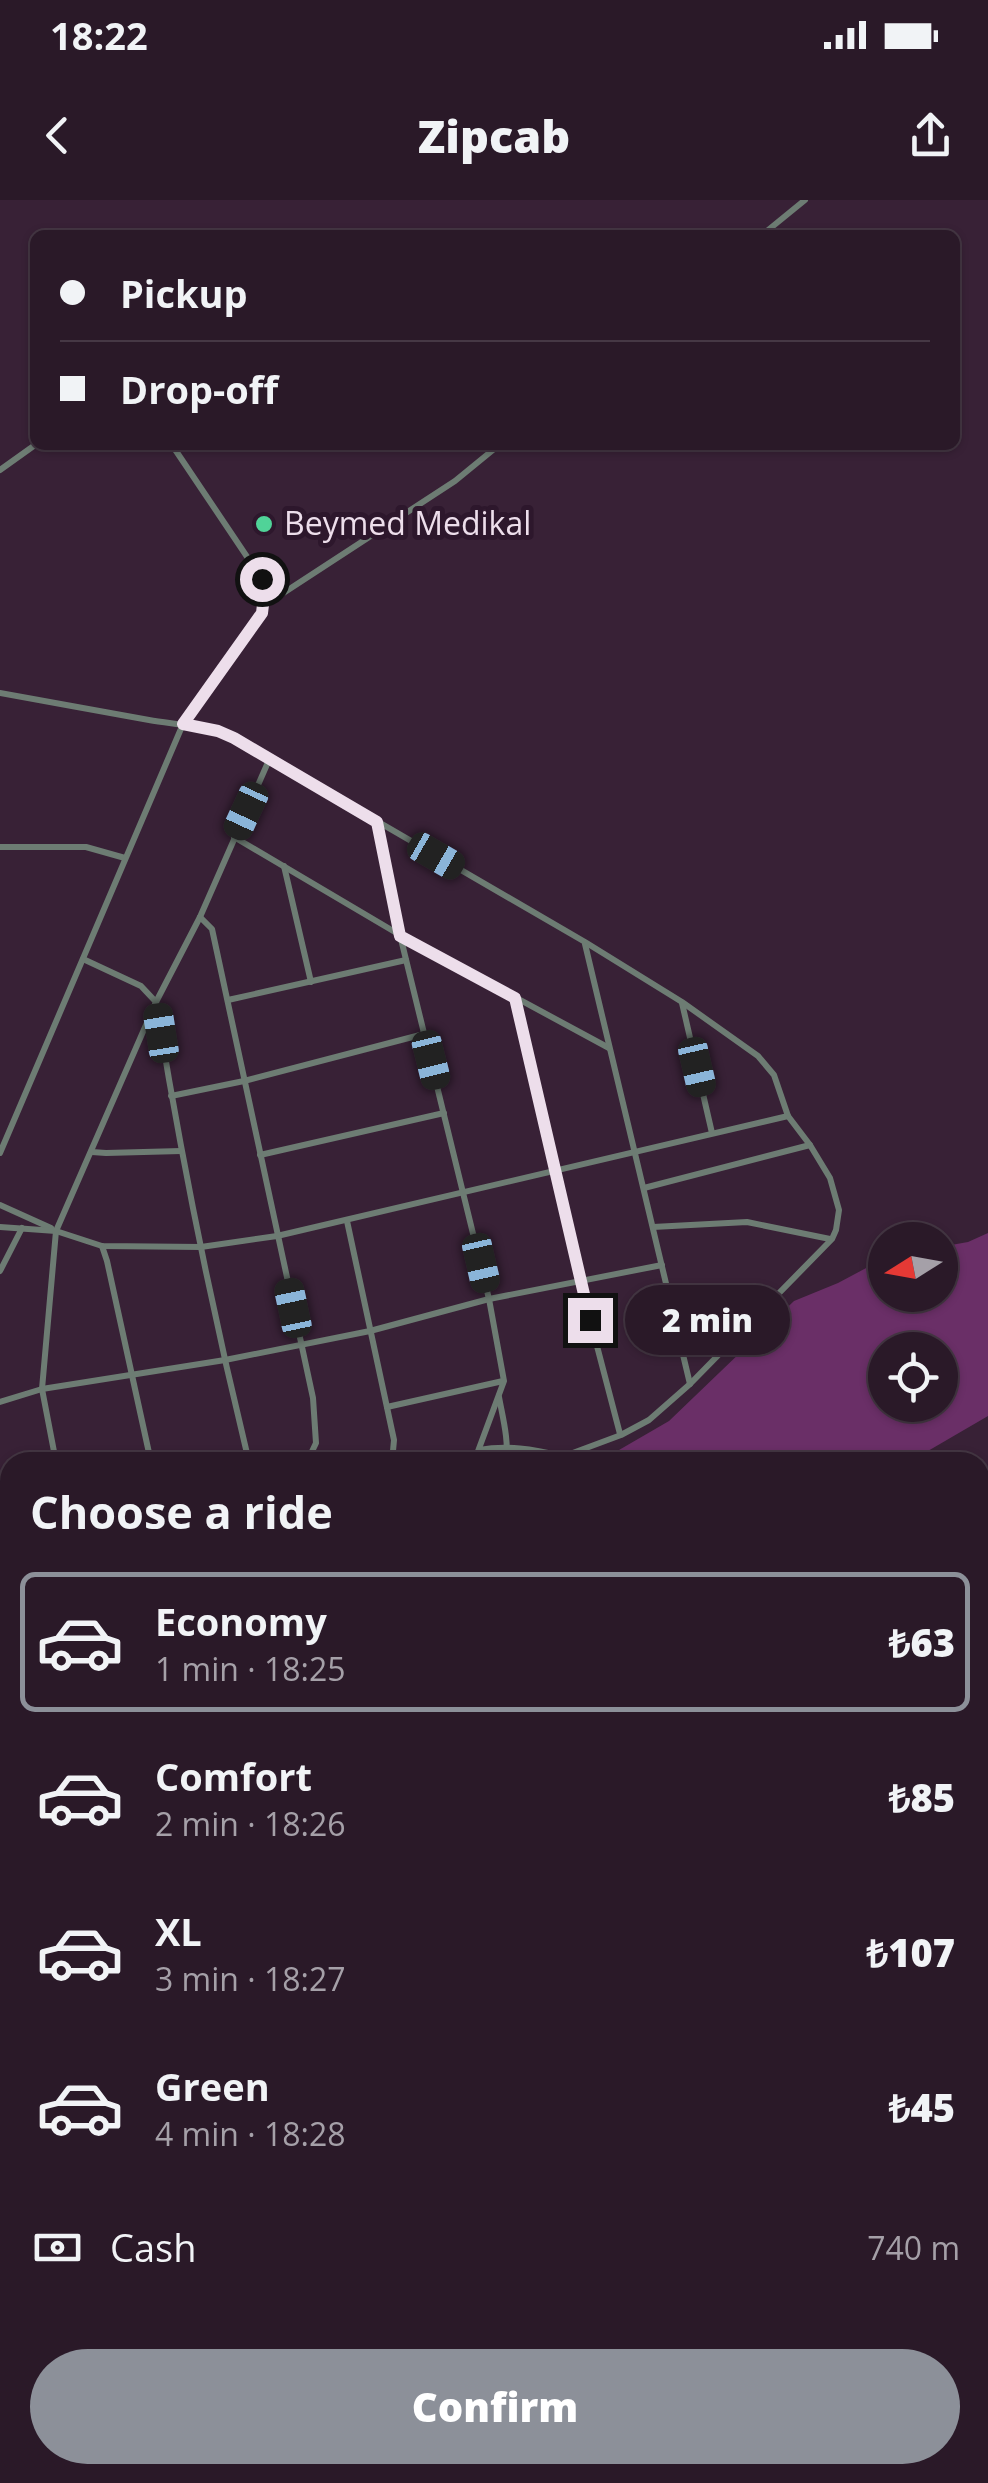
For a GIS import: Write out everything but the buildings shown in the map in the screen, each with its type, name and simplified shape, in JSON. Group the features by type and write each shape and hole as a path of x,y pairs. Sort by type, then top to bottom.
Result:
{"street":[{"path":"768,230 805,200"},
{"path":"0,470 30,449"},
{"path":"0,1153 183,724 262,613 262,579 175,450"},
{"path":"263,607 455,481 493,450"},
{"path":"0,693 218,731 682,1002 758,1056 774,1075 788,1116 830,1178 839,1210 832,1239 650,1420 573,1452"},
{"path":"54,1452 42,1389 56,1230 156,1002 200,917 269,760"},
{"path":"377,822 400,936 489,1299 504,1381 478,1452"},
{"path":"234,837 400,936 610,1049"},
{"path":"0,847 86,847 126,858"},
{"path":"284,866 311,982"},
{"path":"200,917 212,929 301,1345 312,1398 316,1443 312,1452"},
{"path":"585,942 690,1384"},
{"path":"83,959 141,986 156,1002 180,1152 247,1452"},
{"path":"228,1000 406,960"},
{"path":"515,998 580,1281 621,1435"},
{"path":"682,1002 712,1133"},
{"path":"171,1096 424,1034"},
{"path":"260,1155 444,1114"},
{"path":"0,1205 102,1246 201,1247 347,1221 788,1116"},
{"path":"644,1188 810,1145"},
{"path":"92,1152 180,1152"},
{"path":"347,1221 394,1440 393,1452"},
{"path":"653,1226 746,1222 832,1239"},
{"path":"0,1228 56,1230"},
{"path":"0,1271 22,1228"},
{"path":"102,1246 149,1452"},
{"path":"0,1402 42,1389 301,1345 489,1299 662,1265"},
{"path":"387,1407 504,1381"},
{"path":"498,1396 507,1452"},
{"path":"494,1452 508,1448 545,1452"}],"shaded area":[{"path":"988,1233 988,1416 926,1452 614,1452 669,1421 794,1301 868,1267 868,1312 958,1312 958,1244"}],"place":[{"name":"Beymed Medikal","path":"264,524"}],"route":[{"path":"262,579 262,613 183,724 234,738 377,822 400,936 515,998 590,1320"}]}
